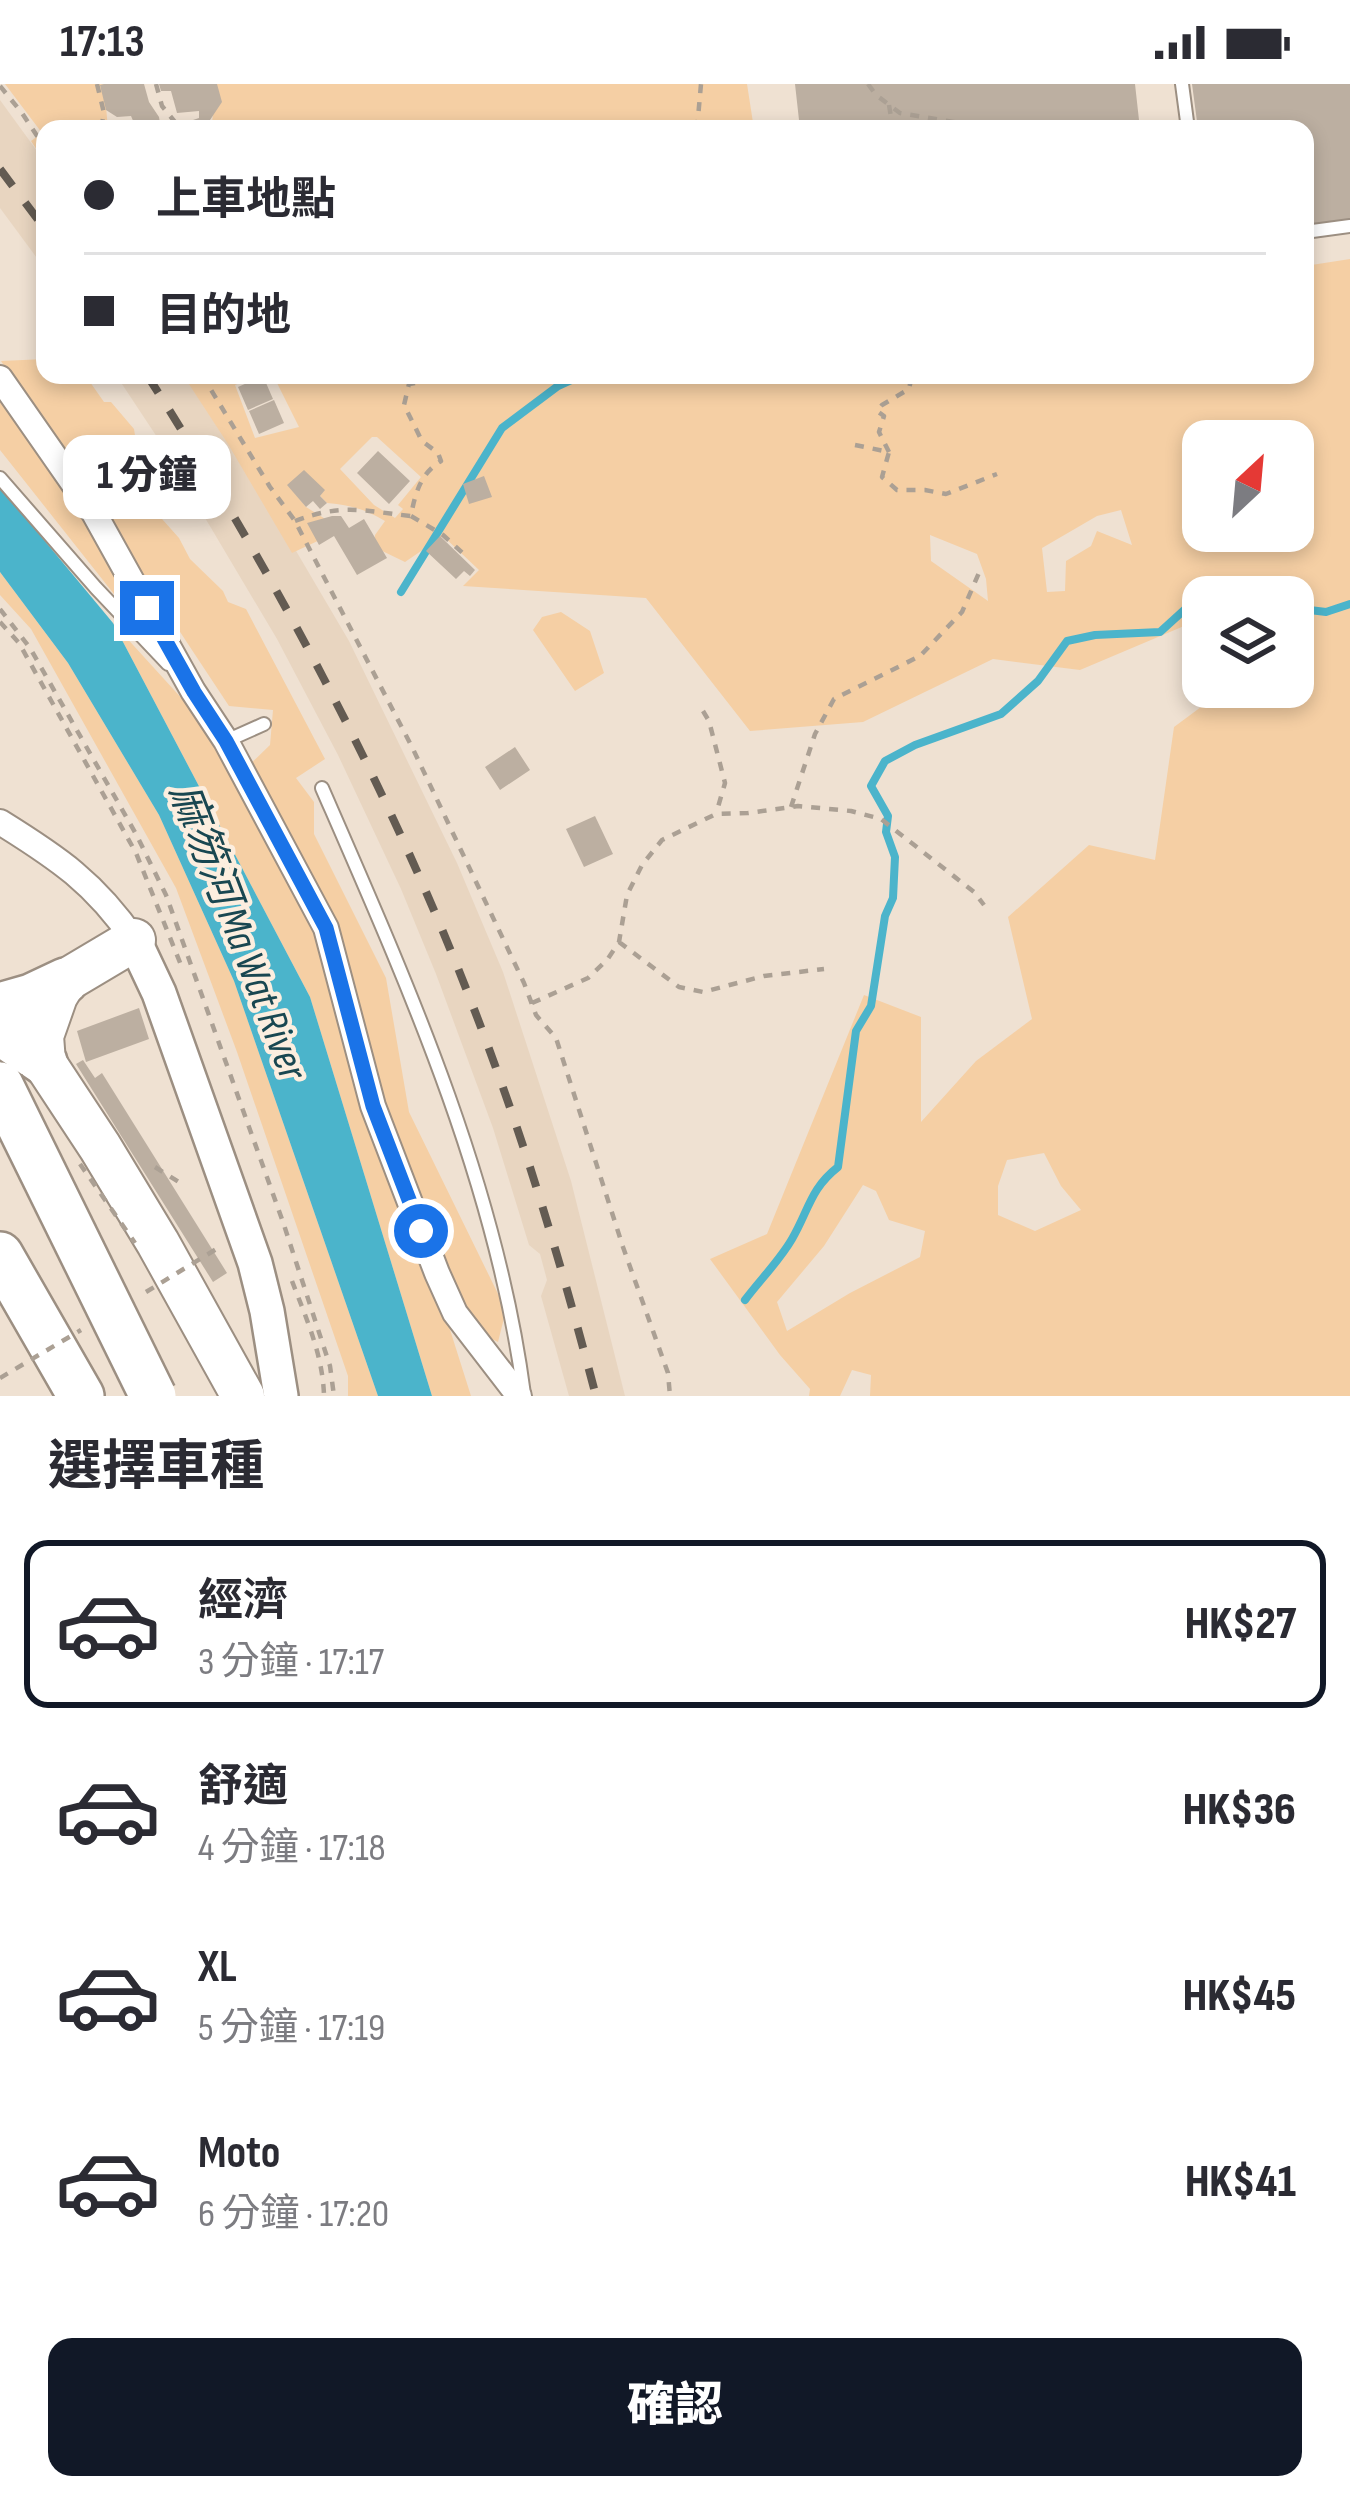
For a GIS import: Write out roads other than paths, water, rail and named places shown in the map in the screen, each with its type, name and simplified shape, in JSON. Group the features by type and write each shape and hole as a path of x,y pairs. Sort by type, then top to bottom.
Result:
{"highway":[{"path":"0,1006 65,981 134,940"},
{"path":"44,1062 42,1036 65,981"},
{"path":"0,1032 44,1062 100,1147 243,1396"},
{"path":"0,1084 153,1396"},
{"path":"0,1255 81,1396"}],"street":[{"path":"0,378 94,513 226,741 326,928 373,1106 455,1313 521,1396"},
{"path":"0,822 77,873 134,940 159,993 255,1263 281,1396"}],"lane":[{"path":"1182,84 1187,120"},
{"path":"1314,231 1350,226"},
{"path":"0,478 194,692"},
{"path":"226,741 264,724"},
{"path":"322,788 419,1013 492,1228 518,1347 521,1396"}],"water":[{"name":"麻笏河 Ma Wat River","path":"0,487 113,623 310,997 432,1396 378,1396 234,981 159,815 68,663 0,572"}],"waterway":[{"path":"401,592 502,428 562,384"},
{"path":"1314,611 1350,604"},
{"path":"745,1300 787,1247 821,1183 838,1167 856,1031 871,1006 885,916 893,898 895,857 886,832 888,816 871,786 885,761 1001,714 1038,681 1067,641 1160,632 1182,612"}],"railway":[{"path":"0,169 36,217"},
{"path":"153,384 298,631 429,898 515,1121 596,1396"}]}
